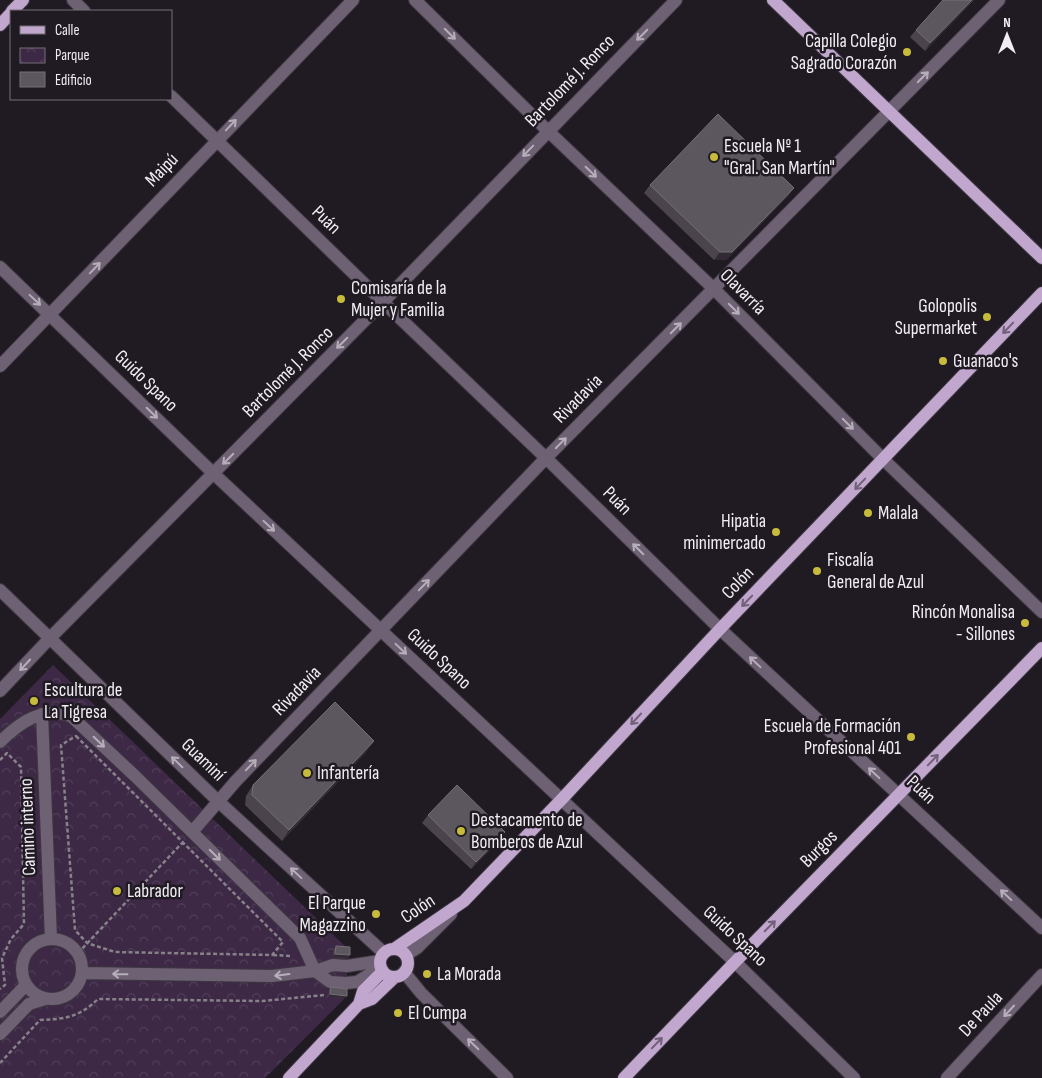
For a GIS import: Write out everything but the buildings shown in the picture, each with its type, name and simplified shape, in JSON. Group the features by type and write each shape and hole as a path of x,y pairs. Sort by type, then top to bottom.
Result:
{"main road":[{"path":"14,10 23,0"},
{"path":"773,0 1042,258"},
{"path":"0,25 10,14"},
{"name":"Colón","path":"359,1004 363,991 384,960 464,901 720,629 1042,293"},
{"name":"Burgos","path":"624,1078 1042,648"},
{"path":"289,1078 359,1004 372,999 400,975 408,964 406,956 401,950 384,960 388,976 400,975"}],"street":[{"path":"73,0 83,10"},
{"name":"Maipú","path":"0,366 352,0"},
{"name":"Olavarría","path":"415,0 548,131 714,289 883,459 1042,612"},
{"name":"Bartolomé J. Ronco","path":"0,692 50,638 383,302 676,0"},
{"name":"Rivadavia","path":"192,832 235,782 546,458 999,0"},
{"name":"Puán","path":"172,97 720,629 1042,928"},
{"name":"Guido Spano","path":"0,266 214,474 735,962 854,1078"},
{"name":"Guaminí","path":"0,590 384,960"},
{"path":"0,742 13,728 33,717 42,714 61,713 71,716 300,938 315,971"},
{"name":"Camino interno","path":"42,714 51,939"},
{"name":"Colón","path":"406,956 464,901"},
{"path":"51,939 66,942 78,953 83,966 80,983 73,991 65,997 55,1000 45,999 30,991 22,976 21,967 27,951 34,944 51,939"},
{"path":"82,973 272,976 315,971 333,965 347,966 384,960"},
{"path":"400,975 508,1078"},
{"name":"De Paula","path":"947,1078 1042,975"},
{"path":"0,1012 26,985"},
{"path":"0,1034 29,1004 45,999"}],"path":[{"path":"76,736 183,842 283,942 272,955 115,952 88,943 75,930 62,746 76,736"},
{"path":"0,760 7,753 21,767 24,924 11,939 2,958 5,985 0,989"},
{"path":"78,953 192,832"},
{"path":"0,1063 40,1020 62,1019 85,1011 98,999 262,1002 328,994"}],"green space":[{"path":"53,665 349,950 345,998 265,1078 0,1078 0,719"}],"place":[{"name":"Capilla Colegio Sagrado Corazón","path":"907,52"},
{"name":"Escuela Nº 1 \"Gral. San Martín\"","path":"714,157"},
{"name":"Comisaría de la Mujer y Familia","path":"341,299"},
{"name":"Golopolis Supermarket","path":"987,317"},
{"name":"Guanaco's","path":"943,361"},
{"name":"Malala","path":"868,513"},
{"name":"Hipatia minimercado","path":"776,532"},
{"name":"Fiscalía General de Azul","path":"817,571"},
{"name":"Rincón Monalisa - Sillones","path":"1025,623"},
{"name":"Escultura de La Tigresa","path":"34,701"},
{"name":"Escuela de Formación Profesional 401","path":"911,737"},
{"name":"Infantería","path":"307,773"},
{"name":"Destacamento de Bomberos de Azul","path":"461,831"},
{"name":"Labrador","path":"117,891"},
{"name":"El Parque Magazzino","path":"376,914"},
{"name":"La Morada","path":"427,974"},
{"name":"El Cumpa","path":"398,1013"}]}
